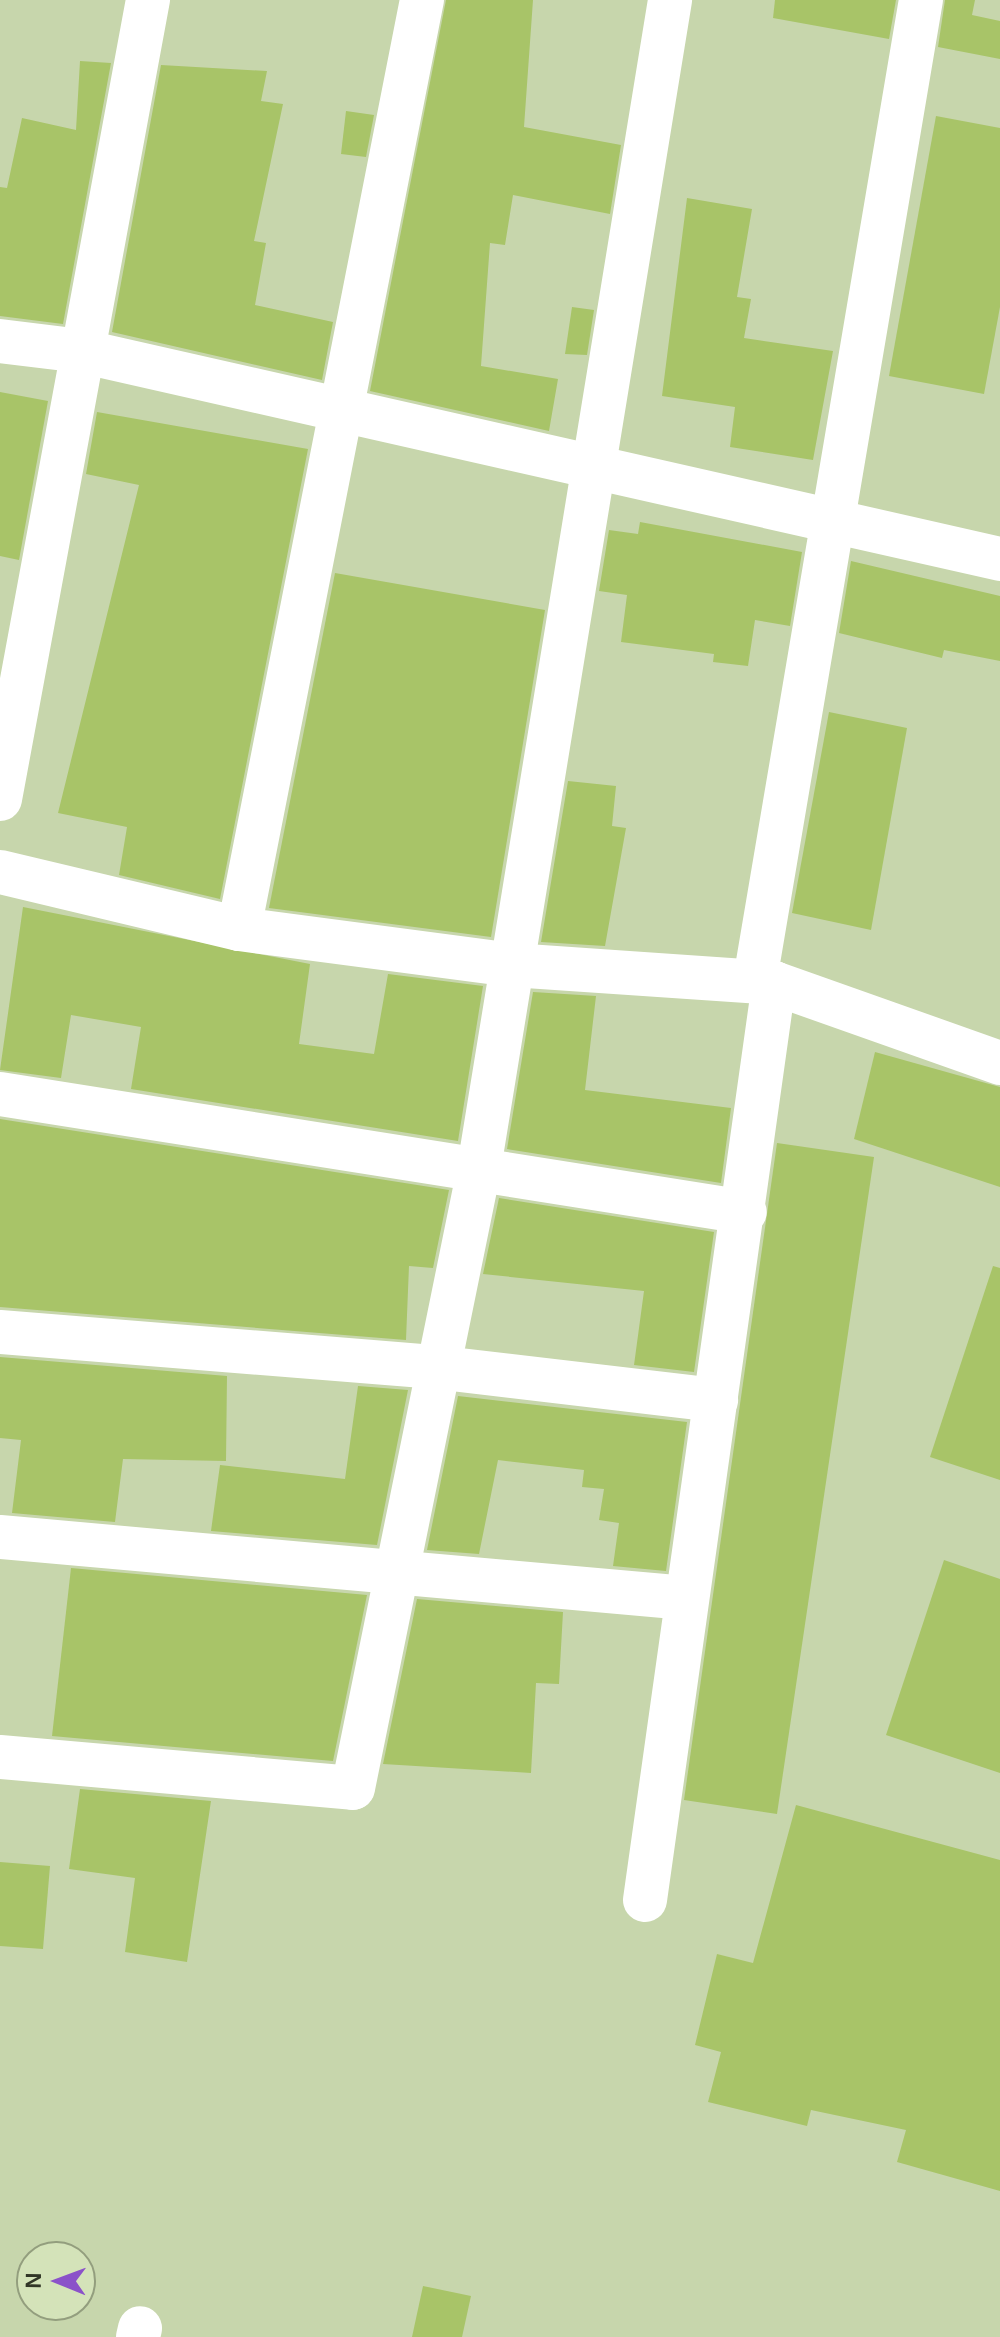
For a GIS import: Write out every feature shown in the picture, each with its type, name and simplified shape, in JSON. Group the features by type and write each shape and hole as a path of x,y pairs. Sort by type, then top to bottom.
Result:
{"street":[{"path":"0,799 148,0"},
{"path":"239,929 345,416 422,0"},
{"path":"0,1757 353,1788 401,1575 478,1174 597,470 670,0"},
{"path":"645,1900 686,1598 745,1212 765,982 835,524 921,0"},
{"path":"0,341 81,351 345,416 1000,559"},
{"path":"0,872 239,929 512,965 765,982 1000,1063"},
{"path":"0,1094 478,1174 745,1212"},
{"path":"0,1332 443,1368 716,1400"},
{"path":"0,1537 686,1598"}],"building":[{"path":"446,0 533,0 524,127 621,145 610,214 513,195 505,245 490,243 481,366 558,379 549,431 370,391"},
{"path":"775,0 896,0 889,39 773,18"},
{"path":"945,0 975,0 972,15 1000,21 1000,59 938,47"},
{"path":"80,61 111,63 63,324 0,316 0,187 7,188 22,118 76,130"},
{"path":"161,65 267,71 261,101 283,104 254,241 266,243 255,305 333,322 322,380 112,332"},
{"path":"346,111 374,115 366,157 341,154"},
{"path":"936,116 1000,128 1000,307 984,394 889,376"},
{"path":"687,198 752,209 737,297 751,299 744,338 833,351 813,460 730,447 735,407 662,396"},
{"path":"572,307 594,310 587,355 565,354"},
{"path":"0,392 48,401 19,560 0,556"},
{"path":"97,412 308,449 220,899 119,875 127,827 58,813 139,485 86,474"},
{"path":"640,522 802,552 790,626 755,620 748,666 713,662 714,654 621,642 627,595 599,591 609,530 638,534"},
{"path":"851,561 1000,596 1000,661 944,650 942,658 839,633"},
{"path":"335,573 545,610 491,937 269,908"},
{"path":"829,712 907,728 871,930 792,913"},
{"path":"568,781 616,786 612,826 626,828 605,946 541,942"},
{"path":"23,907 310,964 299,1044 374,1054 388,974 483,986 458,1141 131,1089 141,1027 71,1015 61,1078 0,1070"},
{"path":"533,992 596,996 585,1090 731,1108 721,1183 507,1149"},
{"path":"875,1052 1000,1087 1000,1187 854,1139"},
{"path":"0,1119 449,1190 433,1268 409,1266 406,1340 0,1307"},
{"path":"777,1143 874,1157 777,1814 684,1800"},
{"path":"499,1198 714,1232 694,1372 634,1365 644,1291 483,1274"},
{"path":"993,1266 1000,1268 1000,1480 930,1457"},
{"path":"0,1357 227,1376 226,1461 123,1459 115,1522 12,1513 21,1440 0,1438"},
{"path":"358,1386 408,1390 377,1545 211,1531 220,1465 345,1479"},
{"path":"458,1396 687,1422 666,1571 613,1566 619,1523 599,1520 604,1489 582,1487 584,1470 498,1460 479,1554 427,1550"},
{"path":"944,1560 1000,1579 1000,1773 886,1735"},
{"path":"71,1568 367,1595 333,1761 52,1736"},
{"path":"417,1599 563,1612 559,1684 536,1683 531,1773 383,1764"},
{"path":"80,1789 211,1801 187,1962 125,1952 135,1878 69,1869"},
{"path":"796,1805 1000,1860 1000,2191 897,2162 906,2130 811,2110 807,2126 708,2102 721,2052 695,2045 717,1954 753,1963"},
{"path":"0,1862 50,1866 43,1949 0,1946"},
{"path":"423,2286 471,2296 462,2337 412,2337"}]}
